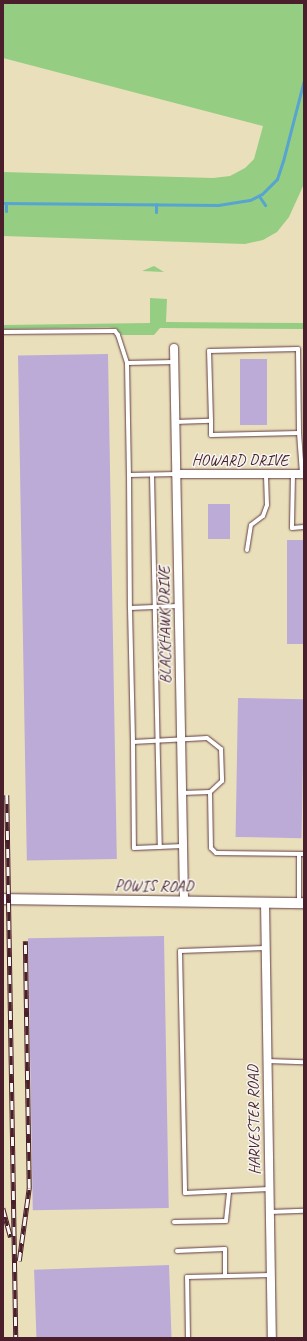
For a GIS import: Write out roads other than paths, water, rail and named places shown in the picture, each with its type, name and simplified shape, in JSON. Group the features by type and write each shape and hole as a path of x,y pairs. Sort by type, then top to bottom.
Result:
{"street":[{"name":"BLACKHAWK DRIVE","path":"174,348 184,901"},
{"name":"HOWARD DRIVE","path":"176,474 303,474"},
{"name":"POWIS ROAD","path":"3,899 302,903"},
{"name":"HARVESTER ROAD","path":"265,902 272,1338"}],"lane":[{"path":"3,332 115,331 118,335 127,363 134,848 183,846"},
{"path":"299,433 211,435 209,351 298,350 299,433 303,474"},
{"path":"127,363 174,362"},
{"path":"175,422 211,421"},
{"path":"129,475 176,474"},
{"path":"247,550 252,525 263,516 267,505 266,474"},
{"path":"293,474 292,528 304,527"},
{"path":"152,475 153,607 160,847"},
{"path":"130,608 178,606"},
{"path":"133,742 207,738 221,749 222,781 210,792 182,793"},
{"path":"210,792 211,848 213,851 220,854 304,854"},
{"path":"299,854 302,903"},
{"path":"265,948 180,951 185,1193 269,1189"},
{"path":"267,1061 304,1062"},
{"path":"174,1222 226,1221 229,1191"},
{"path":"270,1212 304,1211"},
{"path":"177,1251 225,1249 225,1276"},
{"path":"188,1338 187,1277 271,1275"}],"waterway":[{"path":"3,203 218,205 250,200 262,194 277,179 304,80"},
{"path":"259,196 265,205"},
{"path":"6,203 6,211"},
{"path":"156,204 156,212"}],"railway":[{"path":"7,795 16,1338"},
{"path":"19,1261 29,1188 25,941"},
{"path":"3,1208 11,1237"}]}
